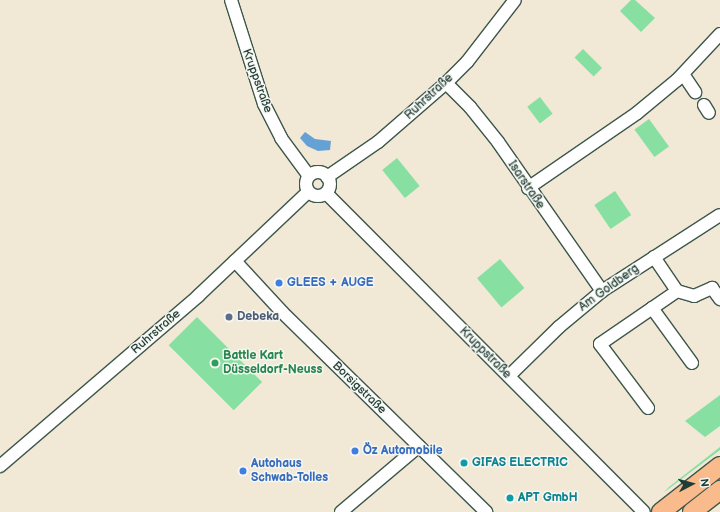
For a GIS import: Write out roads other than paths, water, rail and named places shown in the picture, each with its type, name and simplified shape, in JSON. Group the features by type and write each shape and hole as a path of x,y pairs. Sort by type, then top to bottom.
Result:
{"highway":[{"path":"661,512 720,466"},
{"path":"692,512 720,490"}],"street":[{"name":"Kruppstraße","path":"231,0 264,104 282,138 309,176"},
{"name":"Ruhrstraße","path":"327,177 398,125 446,83 467,62 515,0"},
{"path":"528,188 620,127 683,74 720,34"},
{"path":"683,74 695,92"},
{"name":"Isarstraße","path":"446,83 470,107 493,136 528,188 602,291"},
{"path":"320,172 327,177 330,185 326,194 315,196 308,192 305,185 309,176 320,172"},
{"name":"Ruhrstraße","path":"0,466 235,261 308,192"},
{"name":"Kruppstraße","path":"326,194 644,512"},
{"name":"Am Goldberg","path":"509,376 559,327 602,291 720,215"},
{"path":"654,257 677,291 694,296 716,284 720,299"},
{"name":"Borsigstraße","path":"235,261 282,312 486,512"},
{"path":"648,408 600,344 677,291"},
{"path":"652,308 692,363"},
{"path":"341,512 419,446"}],"water":[{"path":"305,132 315,139 331,141 330,150 318,151 307,146 300,138"}],"place":[{"name":"GLEES + AUGE","path":"279,283"},
{"name":"Debeka","path":"229,317"},
{"name":"Battle Kart Düsseldorf-Neuss","path":"215,363"},
{"name":"Öz Automobile","path":"355,451"},
{"name":"GIFAS ELECTRIC","path":"464,463"},
{"name":"Autohaus Schwab-Tolles","path":"243,471"},
{"name":"APT GmbH","path":"510,498"}]}
